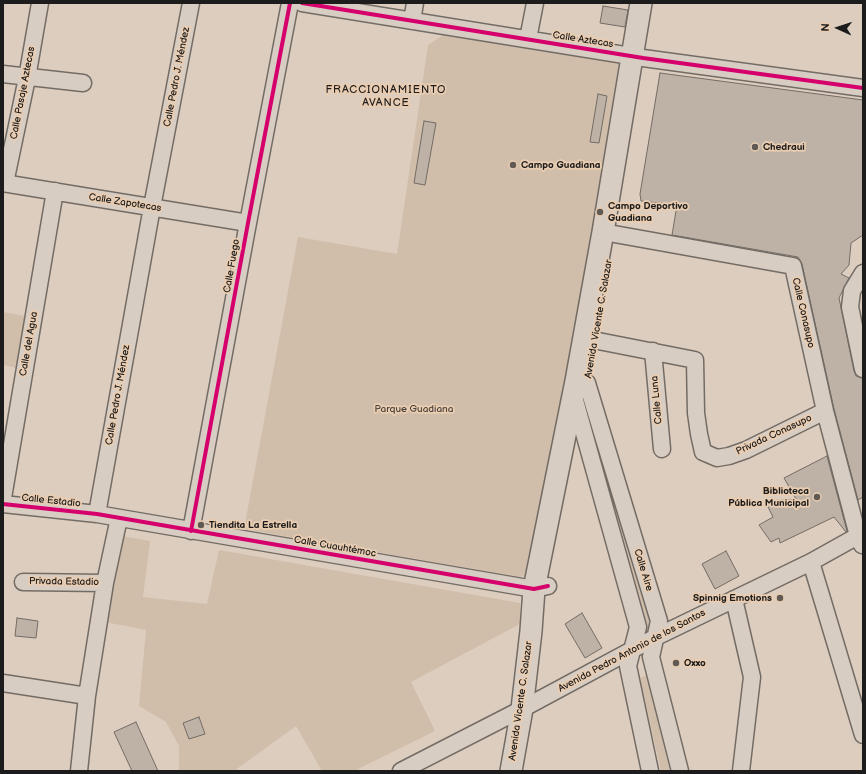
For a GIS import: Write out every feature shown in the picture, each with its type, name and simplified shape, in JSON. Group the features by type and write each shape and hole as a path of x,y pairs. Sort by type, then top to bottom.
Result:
{"main road":[{"name":"Avenida Vicente C. Salazar","path":"541,587 589,340 608,233 637,57 641,3"},
{"name":"Avenida Vicente C. Salazar","path":"637,57 652,3"},
{"name":"Avenida Vicente C. Salazar","path":"510,771 522,709 531,631 580,420 579,386"}],"street":[{"name":"Calle Pasaje Aztecas","path":"4,183 27,78 40,3"},
{"name":"Calle Pedro J. Méndez","path":"97,514 152,207 191,3"},
{"name":"Calle Fuego","path":"191,531 290,3"},
{"name":"Calle Aztecas","path":"302,3 637,57 863,88"},
{"path":"412,20 415,3"},
{"path":"528,39 535,3"},
{"path":"3,74 83,84"},
{"name":"Calle Zapotecas","path":"4,183 248,223"},
{"name":"Calle del Agua","path":"3,498 55,191"},
{"name":"Calle Conasupo","path":"608,233 792,266 825,411 861,539"},
{"path":"863,274 852,290 850,307 863,369"},
{"name":"Privada Conasupo","path":"589,340 695,360 696,413 703,452 717,458 729,456 746,450 825,411"},
{"name":"Calle Luna","path":"653,351 662,449"},
{"name":"Calle Aire","path":"579,386 659,622 651,657 680,771"},
{"name":"Calle Aire","path":"580,420 638,627 628,666 650,771"},
{"name":"Calle Estadio","path":"3,504 97,514"},
{"path":"79,771 87,696 105,583 119,518 97,514"},
{"name":"Calle Cuauhtémoc","path":"119,518 191,531 541,587"},
{"name":"Avenida Pedro Antonio de los Santos","path":"401,771 656,638 861,539"},
{"path":"811,562 863,735"},
{"name":"Privada Estadio","path":"23,582 105,583"},
{"path":"734,599 752,677 741,771"},
{"path":"3,683 87,696"}],"green space":[{"name":"Parque Guadiana","path":"443,35 611,60 617,62 621,68 531,571 521,577 244,529 298,237 397,254 428,45"},
{"path":"3,312 31,317 22,369 3,365"},
{"path":"599,439 651,626 647,627 597,449"},
{"path":"122,536 150,541 143,597 207,604 219,550 520,603 520,624 411,682 435,731 354,771 322,771 296,726 234,771 179,771 179,746 166,722 139,706 146,630 105,622"},
{"path":"647,675 670,771 661,771 640,678"}],"building":[{"path":"603,6 628,10 625,27 600,23"},
{"name":"Chedraui","path":"660,73 863,100 863,235 851,243 849,265 841,274 849,278 839,298 854,371 856,376 863,378 863,497 858,500 834,409 802,264 798,257 672,235 677,205 641,201 640,194"},
{"path":"598,94 607,96 599,143 590,142"},
{"path":"424,121 436,123 425,185 414,183"},
{"name":"Biblioteca Pública Municipal","path":"827,456 847,531 846,532 834,517 780,543 779,538 771,542 759,525 773,517 765,501 796,499 784,478"},
{"path":"726,551 739,576 715,589 702,564"},
{"path":"582,613 602,648 585,658 565,624"},
{"path":"17,618 38,621 36,638 15,636"},
{"path":"199,717 205,734 189,739 183,723"},
{"path":"136,722 158,771 132,771 114,732"}],"cycle path":[{"path":"191,531 290,3"},
{"path":"302,3 643,58 863,88"},
{"path":"3,504 97,514 534,589 548,586"}],"place":[{"name":"Chedraui","path":"755,147"},
{"name":"Campo Guadiana","path":"513,165"},
{"name":"Campo Deportivo Guadiana","path":"600,212"},
{"name":"Biblioteca Pública Municipal","path":"817,497"},
{"name":"Tiendita La Estrella","path":"201,525"},
{"name":"Spinnig Emotions","path":"780,598"},
{"name":"Oxxo","path":"676,663"}],"district":[{"name":"FRACCIONAMIENTO AVANCE","path":"386,96"}]}
